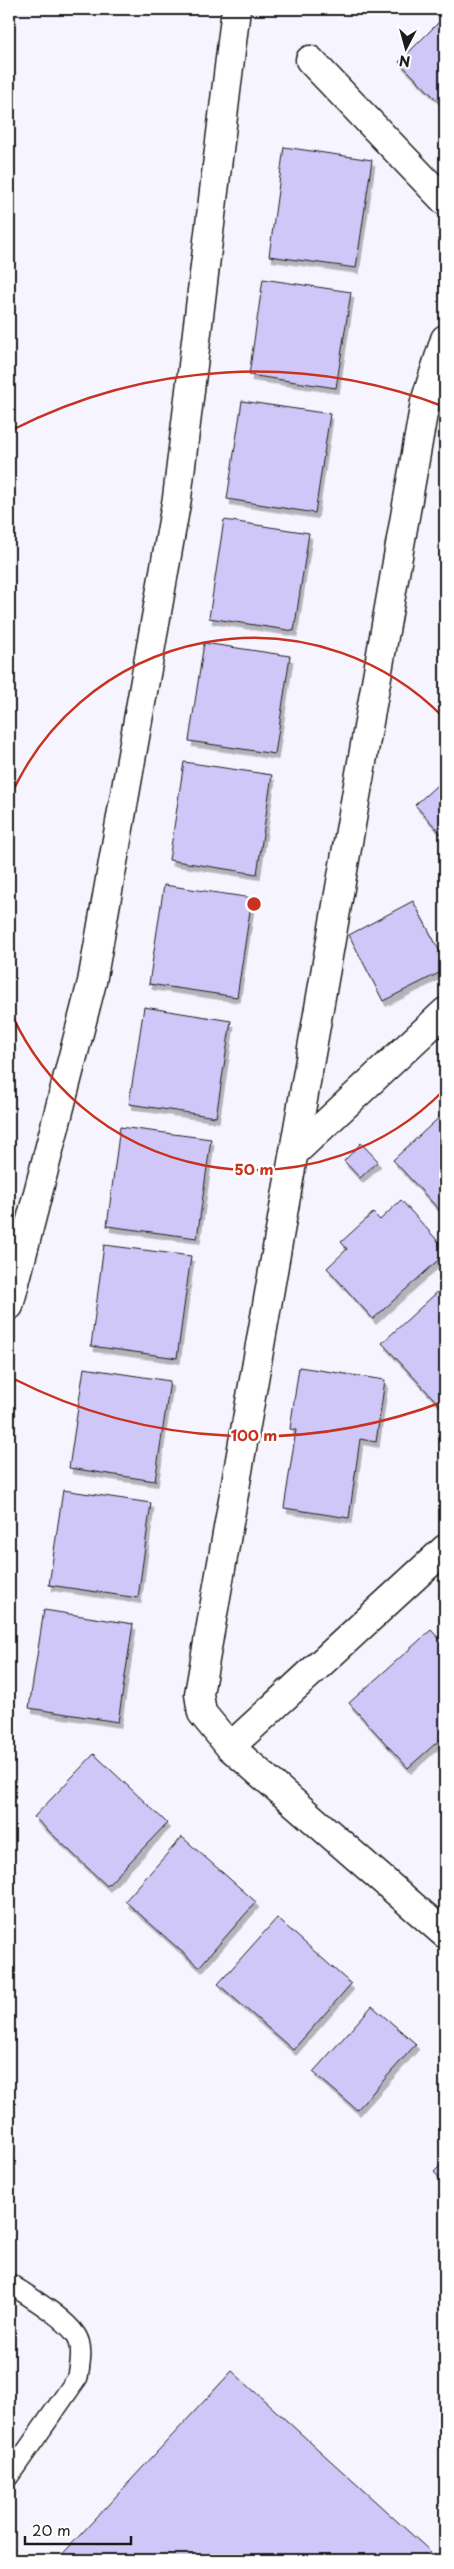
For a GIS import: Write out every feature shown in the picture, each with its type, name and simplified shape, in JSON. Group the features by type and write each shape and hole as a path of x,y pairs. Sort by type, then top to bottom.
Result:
{"street":[{"path":"9,1306 92,982 177,498 236,9"},
{"path":"310,60 445,201"},
{"path":"445,338 425,402 199,1694 202,1713 230,1747 445,1934"},
{"path":"295,1152 445,1012"},
{"path":"230,1747 445,1549"}],"lane":[{"path":"9,2282 60,2320 77,2336 81,2359 78,2377 9,2476"}],"building":[{"path":"445,16 445,108 399,62"},
{"path":"284,147 372,160 356,268 269,256"},
{"path":"263,279 351,292 336,388 249,375"},
{"path":"242,401 330,414 315,513 227,499"},
{"path":"224,520 309,533 294,631 209,618"},
{"path":"204,643 290,656 275,754 189,741"},
{"path":"184,762 272,775 257,874 169,860"},
{"path":"445,778 445,838 415,805"},
{"path":"164,885 252,898 237,997 149,984"},
{"path":"413,901 445,961 445,970 383,1001 349,935"},
{"path":"144,1007 231,1021 216,1117 129,1104"},
{"path":"445,1112 445,1216 393,1160"},
{"path":"120,1127 211,1139 197,1238 107,1226"},
{"path":"361,1143 378,1161 360,1178 344,1161"},
{"path":"401,1200 445,1249 445,1254 373,1319 327,1268 347,1249 341,1242 373,1213 380,1220"},
{"path":"104,1245 191,1256 177,1358 91,1346"},
{"path":"445,1285 445,1411 382,1343"},
{"path":"299,1367 385,1380 376,1442 360,1439 349,1518 284,1508 296,1430 290,1429"},
{"path":"84,1368 170,1381 155,1481 69,1468"},
{"path":"63,1490 151,1503 138,1598 49,1585"},
{"path":"44,1610 133,1624 118,1722 29,1708"},
{"path":"431,1630 445,1645 445,1735 408,1768 349,1703"},
{"path":"94,1754 167,1823 107,1886 34,1817"},
{"path":"182,1837 256,1902 199,1967 125,1901"},
{"path":"277,1918 351,1984 293,2050 218,1984"},
{"path":"372,2006 416,2044 357,2110 313,2072"},
{"path":"445,2161 445,2184 434,2172"},
{"path":"232,2371 431,2552 424,2560 57,2560"}]}
